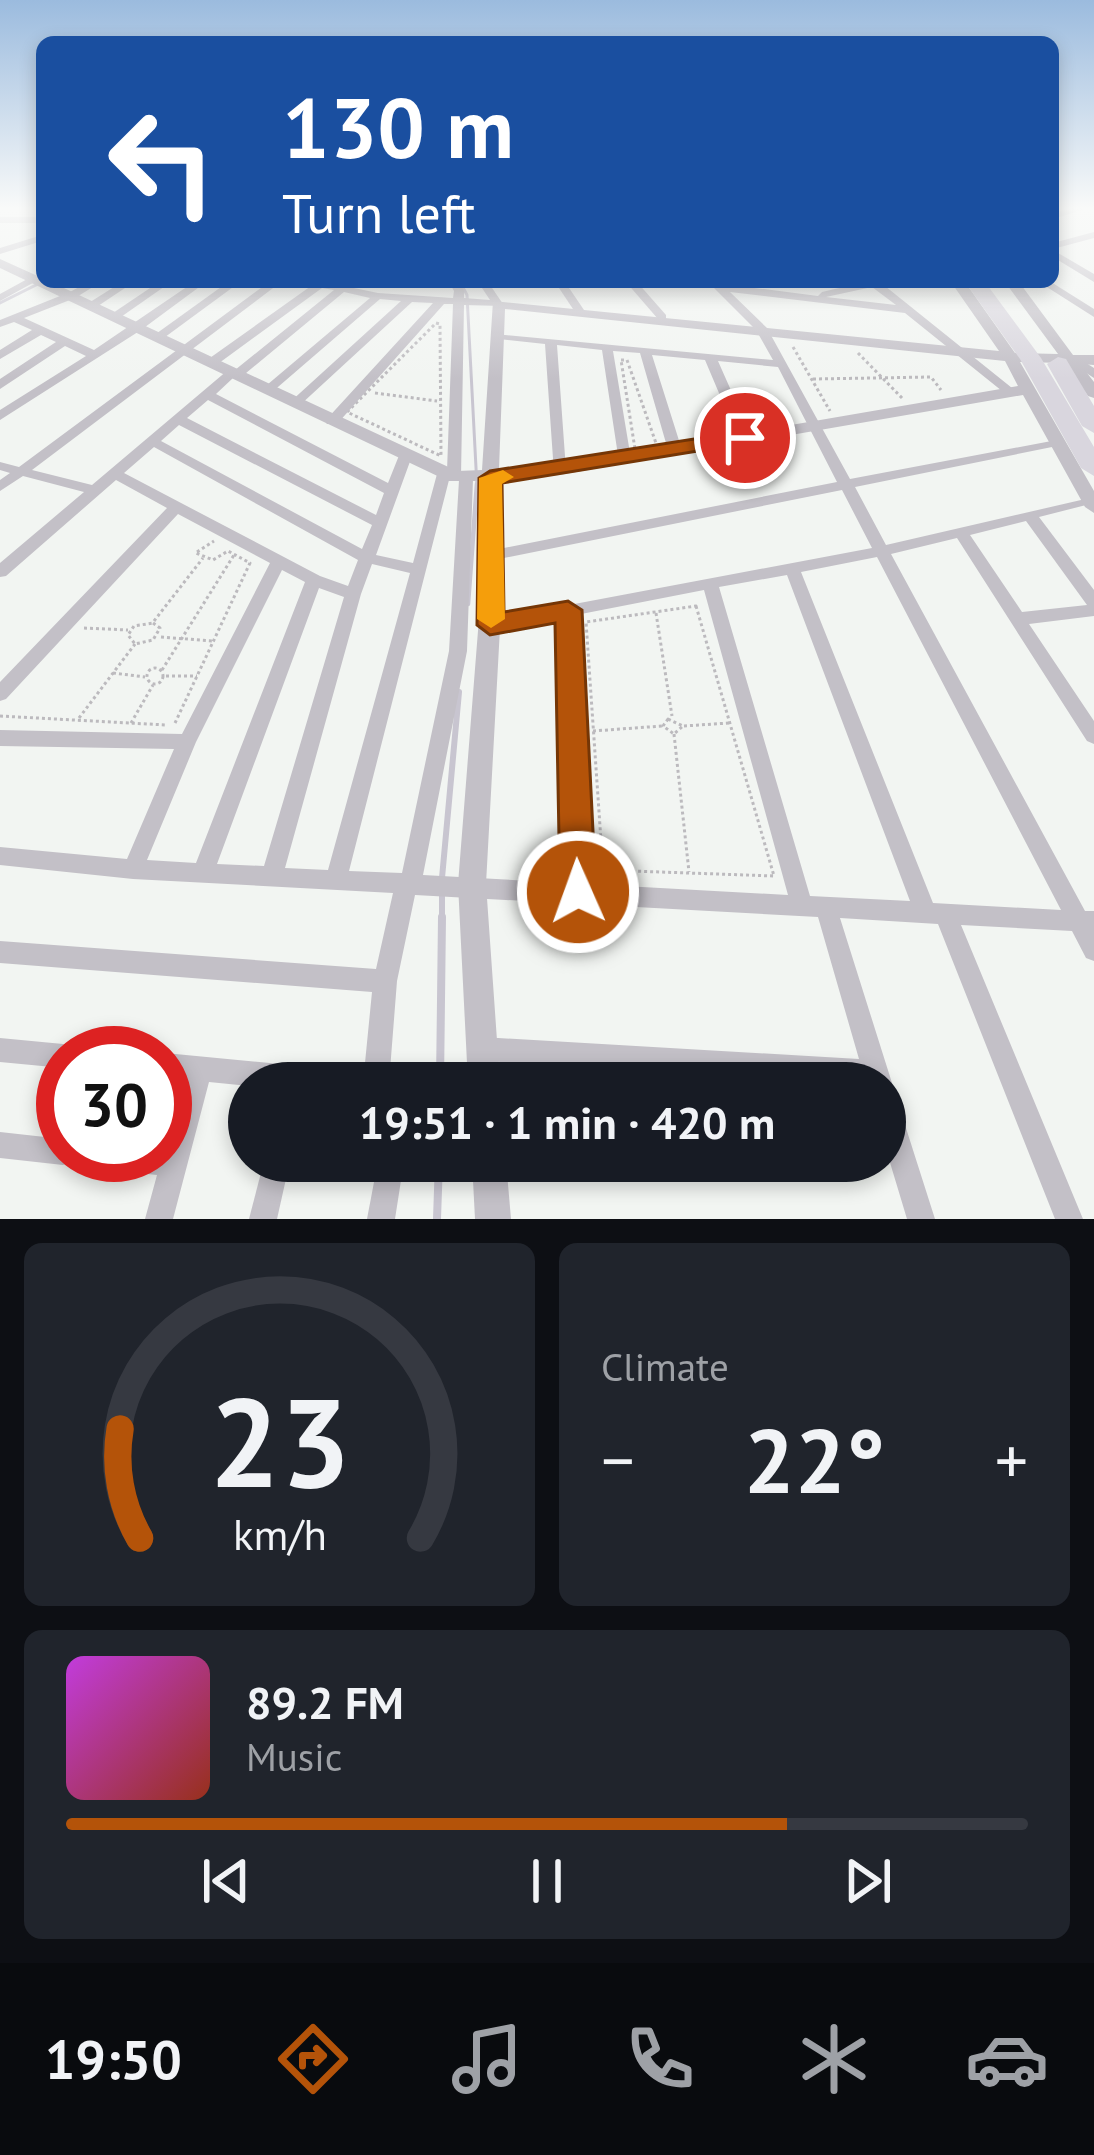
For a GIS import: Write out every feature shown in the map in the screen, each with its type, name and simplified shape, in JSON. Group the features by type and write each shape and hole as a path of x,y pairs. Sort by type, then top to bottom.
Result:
{"highway":[{"path":"979,288 1094,468"},
{"path":"1002,288 1067,360 1094,425"}],"street":[{"path":"4,265 36,279"},
{"path":"0,298 44,288"},
{"path":"0,324 15,318 51,288"},
{"path":"57,288 405,456 464,474 559,470 666,448 1020,391"},
{"path":"92,306 120,288"},
{"path":"114,317 157,288"},
{"path":"0,416 191,288"},
{"path":"157,338 228,288"},
{"path":"0,487 268,288"},
{"path":"211,363 308,288"},
{"path":"337,288 378,296 662,317 1020,357 1094,360"},
{"path":"332,421 453,301 457,288"},
{"path":"338,878 420,570 464,474 499,336 485,288"},
{"path":"564,288 579,310"},
{"path":"636,288 662,317"},
{"path":"720,288 761,328 825,421 848,483 1087,923 1094,950"},
{"path":"739,288 907,310"},
{"path":"813,298 853,288"},
{"path":"490,625 884,551 1092,504 1057,442 1020,391 879,288"},
{"path":"963,288 1020,357 1020,391"},
{"path":"1016,288 1094,393"},
{"path":"1053,288 1094,314"},
{"path":"0,572 207,394 342,289"},
{"path":"267,390 378,296"},
{"path":"295,403 410,298"},
{"path":"378,1062 385,981 412,881 458,651 464,474 453,301"},
{"path":"15,318 92,354"},
{"path":"0,355 41,330"},
{"path":"499,336 782,364"},
{"path":"0,385 65,341"},
{"path":"551,342 559,470"},
{"path":"607,347 624,459"},
{"path":"645,351 666,448"},
{"path":"710,357 745,438"},
{"path":"1067,360 1094,374"},
{"path":"207,394 392,490"},
{"path":"178,419 380,523"},
{"path":"154,442 367,558 420,570"},
{"path":"494,555 1057,442"},
{"path":"272,877 352,594 405,456"},
{"path":"0,466 97,491"},
{"path":"464,474 494,555 468,884 483,1062"},
{"path":"117,475 314,580 352,594"},
{"path":"0,694 177,506"},
{"path":"1017,619 1094,606 1029,515"},
{"path":"960,531 1094,736"},
{"path":"134,869 187,742 279,561"},
{"path":"792,568 1069,1219"},
{"path":"203,873 314,580"},
{"path":"710,584 814,907 871,1062"},
{"path":"568,610 578,892"},
{"path":"0,738 187,742"},
{"path":"0,856 134,869 468,884 1087,923"},
{"path":"0,952 385,981"},
{"path":"482,1049 665,1062"},
{"path":"0,1050 36,1053"},
{"path":"192,1068 228,1072"},
{"path":"192,1099 200,1069"},
{"path":"0,1145 36,1149"},
{"path":"906,1173 920,1219"},
{"path":"159,1219 170,1182"},
{"path":"263,1219 273,1182"},
{"path":"381,1219 387,1182"},
{"path":"490,1182 493,1219"}],"path":[{"path":"436,323 440,324 440,402 464,474"},
{"path":"790,341 812,379 825,421"},
{"path":"855,350 907,404"},
{"path":"627,360 666,448"},
{"path":"812,379 932,377 946,396"},
{"path":"367,392 440,402"},
{"path":"626,396 639,395"},
{"path":"0,716 174,725 250,563 228,551 213,560 196,553 216,540 200,531"},
{"path":"131,723 235,554"},
{"path":"72,627 130,631 152,622 204,556"},
{"path":"696,606 774,876 602,870 586,622 656,612 696,606"},
{"path":"656,612 672,718 682,726"},
{"path":"152,622 160,628 158,636"},
{"path":"130,631 128,639 135,644"},
{"path":"78,720 135,644 158,636 213,641"},
{"path":"113,674 197,676"},
{"path":"146,677 153,683"},
{"path":"593,731 663,726 672,718"},
{"path":"674,734 682,726 729,722"},
{"path":"663,726 674,734 689,873"}],"waterway":[{"path":"0,303 36,285"},
{"path":"463,288 477,485"},
{"path":"468,604 477,485"},
{"path":"442,878 459,692"},
{"path":"442,896 442,917"},
{"path":"440,1062 442,917"},
{"path":"437,1219 438,1182"}],"slow traffic":[{"path":"491,619 490,478 503,477"}],"route":[{"path":"578,892 568,610 490,625 494,555 490,478 745,438"}]}
